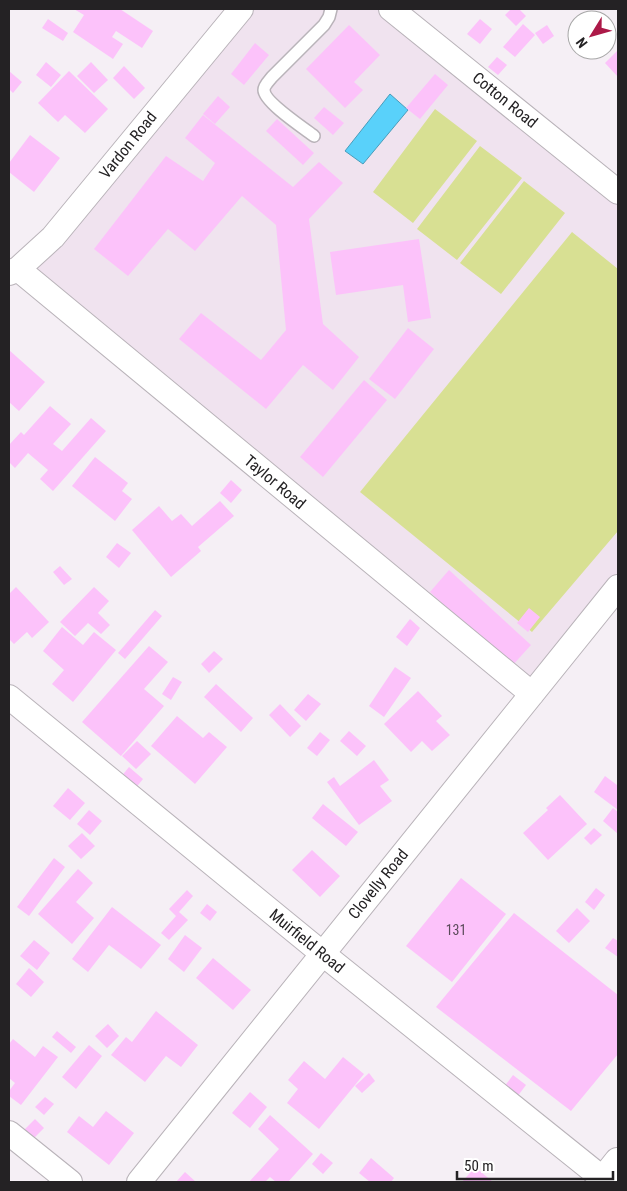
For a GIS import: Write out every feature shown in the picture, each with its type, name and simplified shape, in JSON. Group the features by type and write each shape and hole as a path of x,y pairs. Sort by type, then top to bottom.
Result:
{"street":[{"name":"Vardon Road","path":"14,271 53,237 241,9"},
{"name":"Cotton Road","path":"391,9 618,192"},
{"name":"Taylor Road","path":"14,271 532,694"},
{"name":"Clovelly Road","path":"138,1182 618,587"},
{"name":"Muirfield Road","path":"9,697 323,954 608,1177"},
{"path":"9,1133 70,1182"}],"lane":[{"path":"314,136 272,103 265,96 264,90 269,81 324,25 331,9"}],"shaded area":[{"path":"242,9 391,9 618,192 618,587 532,694 18,269"}],"green space":[{"path":"435,109 477,141 413,223 373,192"},
{"path":"480,146 522,178 457,260 417,229"},
{"path":"524,181 565,213 501,294 460,263"},
{"path":"572,232 618,269 618,531 532,632 360,492"}],"water":[{"path":"390,94 408,110 363,164 345,151"}],"building":[{"path":"74,9 120,9 153,31 142,48 116,31 112,37 123,44 113,59 73,32 84,15"},
{"path":"511,9 519,9 526,16 516,26 505,15"},
{"path":"48,19 68,33 63,41 42,28"},
{"path":"480,19 492,29 480,44 467,34"},
{"path":"523,24 535,35 515,57 503,47"},
{"path":"349,25 380,55 354,82 363,90 345,108 306,69"},
{"path":"547,25 554,36 543,44 535,33"},
{"path":"255,43 269,55 244,85 231,74"},
{"path":"617,51 618,77 605,63 608,60 617,60"},
{"path":"497,57 507,65 498,75 488,67"},
{"path":"46,62 61,75 51,87 36,75"},
{"path":"91,62 108,80 94,93 77,76"},
{"path":"124,66 145,88 134,99 113,78"},
{"path":"9,71 22,82 13,93 9,89"},
{"path":"69,71 108,109 85,133 65,115 58,122 38,103"},
{"path":"435,74 448,85 420,119 406,108"},
{"path":"218,96 230,107 215,124 203,114"},
{"path":"324,107 344,123 333,135 314,118"},
{"path":"203,115 293,187 319,162 343,183 309,219 323,324 359,357 333,390 303,365 266,409 179,339 201,313 261,360 286,330 276,225 242,196 195,251 168,229 128,276 94,249 166,156 203,181 215,163 185,138"},
{"path":"277,119 314,153 303,165 266,131"},
{"path":"30,135 60,158 34,192 9,172 9,163"},
{"path":"419,239 431,318 408,322 403,285 336,295 330,252"},
{"path":"408,328 434,349 395,399 369,379"},
{"path":"9,350 45,382 19,411 9,402"},
{"path":"364,380 387,400 323,477 300,457"},
{"path":"50,406 71,424 53,444 62,451 91,418 106,431 53,491 40,479 48,470 28,453 15,468 9,462 9,445 21,432 24,435"},
{"path":"95,457 128,483 122,491 132,499 115,521 72,486"},
{"path":"231,480 242,490 231,503 220,493"},
{"path":"220,501 234,516 198,547 201,551 171,577 132,530 159,506 172,521 181,514 192,526"},
{"path":"117,543 131,553 119,568 106,557"},
{"path":"60,566 72,579 64,585 53,572"},
{"path":"449,570 531,645 511,667 430,592"},
{"path":"16,587 49,622 32,638 27,632 14,644 9,639 9,594"},
{"path":"94,587 109,601 98,613 110,625 101,634 88,623 75,636 60,622"},
{"path":"529,608 540,617 528,632 517,623"},
{"path":"155,610 162,616 125,659 118,653"},
{"path":"410,619 420,628 407,646 396,637"},
{"path":"62,627 83,645 94,632 116,650 73,702 52,684 64,670 43,651"},
{"path":"149,646 168,662 144,689 164,706 121,756 82,722"},
{"path":"214,651 223,659 209,673 201,664"},
{"path":"395,667 411,678 384,717 369,706"},
{"path":"173,677 182,682 171,700 162,694"},
{"path":"216,684 253,718 241,732 204,697"},
{"path":"418,691 442,716 436,721 450,735 432,751 422,741 411,752 384,724"},
{"path":"308,694 321,704 306,721 294,710"},
{"path":"280,704 301,726 290,737 269,715"},
{"path":"177,716 203,738 209,732 227,747 195,784 151,746"},
{"path":"349,731 366,746 357,756 340,741"},
{"path":"320,732 330,740 317,756 307,748"},
{"path":"137,741 151,754 136,769 122,756"},
{"path":"374,760 389,780 380,786 392,801 359,825 327,782 334,777 340,786"},
{"path":"129,767 143,779 130,795 116,783"},
{"path":"605,776 617,785 618,783 618,810 594,792"},
{"path":"68,788 85,803 70,820 53,806"},
{"path":"560,795 587,824 548,860 523,833 548,810 546,808"},
{"path":"323,804 358,832 346,846 312,818"},
{"path":"613,808 618,812 618,834 603,821"},
{"path":"89,810 102,821 90,835 77,824"},
{"path":"594,828 602,835 591,845 584,838"},
{"path":"82,833 95,846 81,859 68,846"},
{"path":"312,850 340,876 320,897 292,870"},
{"path":"54,858 65,867 29,916 17,907"},
{"path":"78,869 93,883 76,902 94,918 72,944 38,914"},
{"path":"461,878 506,914 452,982 406,946"},
{"path":"596,888 605,895 594,910 585,902"},
{"path":"187,890 193,896 179,912 188,920 169,940 161,933 176,916 169,909"},
{"path":"207,904 217,912 210,921 200,913"},
{"path":"112,907 161,945 141,969 109,945 88,972 72,959"},
{"path":"577,908 590,921 569,943 556,931"},
{"path":"514,913 618,995 618,1054 571,1111 436,1007"},
{"path":"185,935 202,948 184,972 168,959"},
{"path":"613,938 618,941 618,957 605,948"},
{"path":"34,940 50,953 37,970 20,956"},
{"path":"213,958 251,990 233,1010 196,978"},
{"path":"29,968 44,982 31,997 16,984"},
{"path":"156,1011 198,1045 181,1067 166,1056 145,1082 111,1055 126,1037 132,1042"},
{"path":"108,1024 119,1036 107,1048 95,1036"},
{"path":"57,1031 76,1047 71,1053 52,1037"},
{"path":"13,1039 35,1057 43,1046 58,1057 21,1105 9,1096 9,1091 15,1083 9,1078 9,1044"},
{"path":"89,1045 102,1056 76,1089 62,1077"},
{"path":"343,1057 364,1074 319,1129 287,1103 298,1089 288,1080 304,1061 325,1079"},
{"path":"369,1073 375,1081 362,1093 355,1086"},
{"path":"513,1075 526,1085 514,1101 501,1091"},
{"path":"250,1092 267,1107 250,1128 232,1113"},
{"path":"45,1097 54,1104 44,1115 35,1107"},
{"path":"106,1111 134,1133 109,1165 67,1132 79,1116 93,1127"},
{"path":"270,1115 313,1154 288,1182 276,1182 270,1177 265,1182 249,1182 279,1149 258,1129"},
{"path":"35,1119 44,1128 33,1139 24,1130"},
{"path":"321,1153 333,1163 323,1174 312,1164"},
{"path":"371,1158 394,1178 391,1182 370,1182 359,1173"},
{"path":"475,1167 493,1182 462,1182"},
{"path":"185,1172 196,1182 176,1182"}]}
